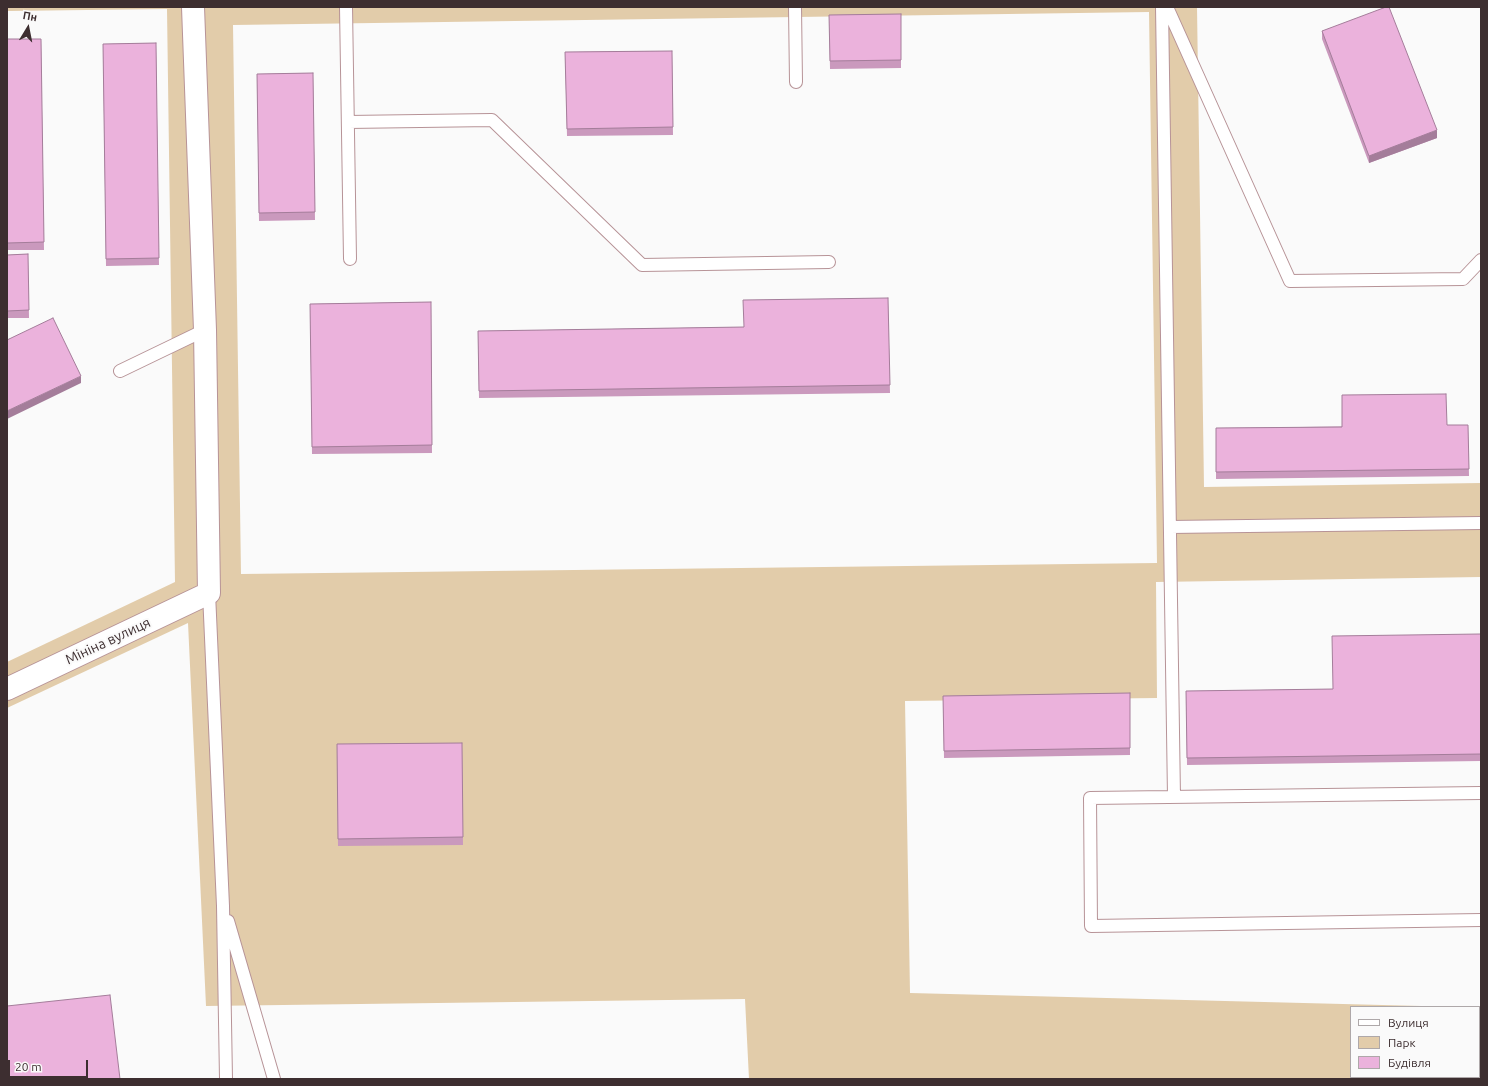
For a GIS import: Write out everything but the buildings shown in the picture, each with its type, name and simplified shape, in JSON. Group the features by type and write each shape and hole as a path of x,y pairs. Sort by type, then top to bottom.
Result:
{"street":[{"path":"193,7 205,330 209,593"},
{"name":"Мініна вулиця","path":"7,689 209,593"}],"lane":[{"path":"346,7 350,259"},
{"path":"795,7 796,82"},
{"path":"1162,7 1174,797"},
{"path":"1167,7 1290,281 1462,279 1481,260"},
{"path":"348,122 492,120 642,265 829,262"},
{"path":"120,371 205,330"},
{"path":"1170,527 1481,523"},
{"path":"209,593 223,906 226,1079"},
{"path":"1481,793 1090,798 1091,926 1481,920"},
{"path":"223,906 274,1079"}],"green space":[{"path":"7,7 1197,7 1204,487 1481,483 1481,577 1156,582 1157,698 905,701 910,993 1422,1006 1350,1006 1350,1078 1480,1078 1481,1007 1481,1079 749,1079 745,999 206,1006 188,623 7,708 7,662 175,582 167,9 7,11","holes":["1149,12 1157,563 241,574 233,25"]}]}
